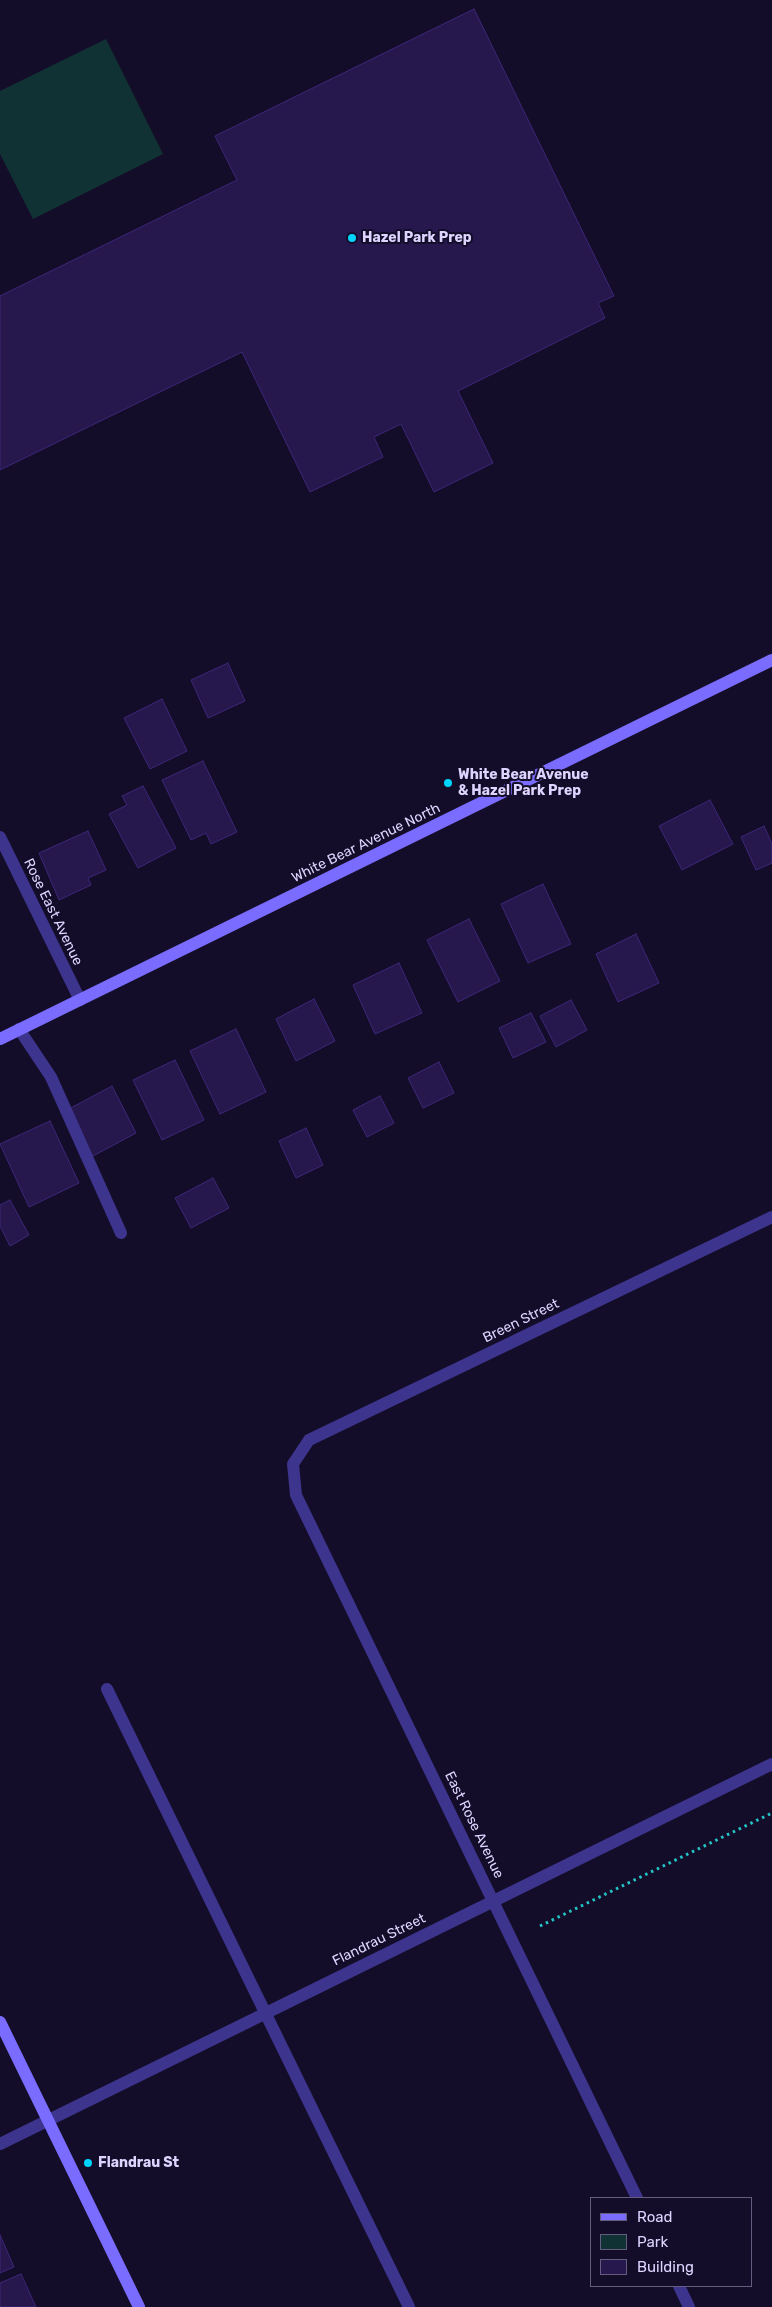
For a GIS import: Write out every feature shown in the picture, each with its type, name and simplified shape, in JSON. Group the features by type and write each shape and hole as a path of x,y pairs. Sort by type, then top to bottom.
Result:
{"main road":[{"name":"White Bear Avenue North","path":"0,1039 772,660"},
{"path":"0,2022 139,2307"}],"street":[{"name":"Rose East Avenue","path":"0,837 80,1000"},
{"path":"19,1029 51,1077 121,1233"},
{"name":"Breen Street","path":"293,1464 309,1440 772,1217"},
{"name":"East Rose Avenue","path":"293,1464 296,1495 637,2197"},
{"path":"107,1689 409,2307"},
{"name":"Flandrau Street","path":"0,2144 772,1764"},
{"path":"679,2287 689,2307"}],"path":[{"path":"540,1926 772,1813"}],"green space":[{"path":"106,39 163,154 33,219 0,154 0,91"}],"building":[{"name":"Hazel Park Prep","path":"474,9 614,296 598,303 605,318 458,391 493,463 434,492 401,424 374,437 383,457 310,492 242,352 0,470 0,296 237,180 215,136"},
{"path":"228,663 245,701 208,718 191,680"},
{"path":"162,699 187,751 150,769 124,718"},
{"path":"203,761 237,832 211,844 206,833 191,840 162,780"},
{"path":"143,786 176,848 138,868 109,814 127,805 122,796"},
{"path":"710,800 733,844 682,870 659,826"},
{"path":"764,826 772,844 772,863 756,870 741,837"},
{"path":"88,831 106,870 88,878 91,885 59,900 39,853"},
{"path":"543,884 571,944 528,963 501,904"},
{"path":"469,919 500,981 458,1002 427,940"},
{"path":"636,934 659,983 618,1002 596,954"},
{"path":"399,963 422,1013 375,1034 353,985"},
{"path":"314,999 335,1041 296,1061 276,1019"},
{"path":"571,1000 587,1030 556,1047 540,1016"},
{"path":"531,1013 546,1042 513,1058 499,1028"},
{"path":"236,1029 266,1092 220,1114 190,1051"},
{"path":"175,1060 204,1120 162,1140 133,1080"},
{"path":"439,1062 454,1093 423,1108 408,1078"},
{"path":"112,1086 136,1133 91,1157 67,1110"},
{"path":"380,1096 394,1123 367,1137 353,1110"},
{"path":"50,1121 79,1183 29,1207 0,1144"},
{"path":"306,1128 323,1165 296,1178 279,1141"},
{"path":"213,1178 229,1208 191,1228 175,1198"},
{"path":"10,1200 29,1235 10,1246 0,1226 0,1205"},
{"path":"0,2235 14,2267 0,2273"},
{"path":"21,2274 36,2307 0,2307 0,2283"}],"place":[{"name":"Hazel Park Prep","path":"352,238"},
{"name":"White Bear Avenue & Hazel Park Prep","path":"448,783"},
{"name":"Flandrau St","path":"88,2163"}]}
